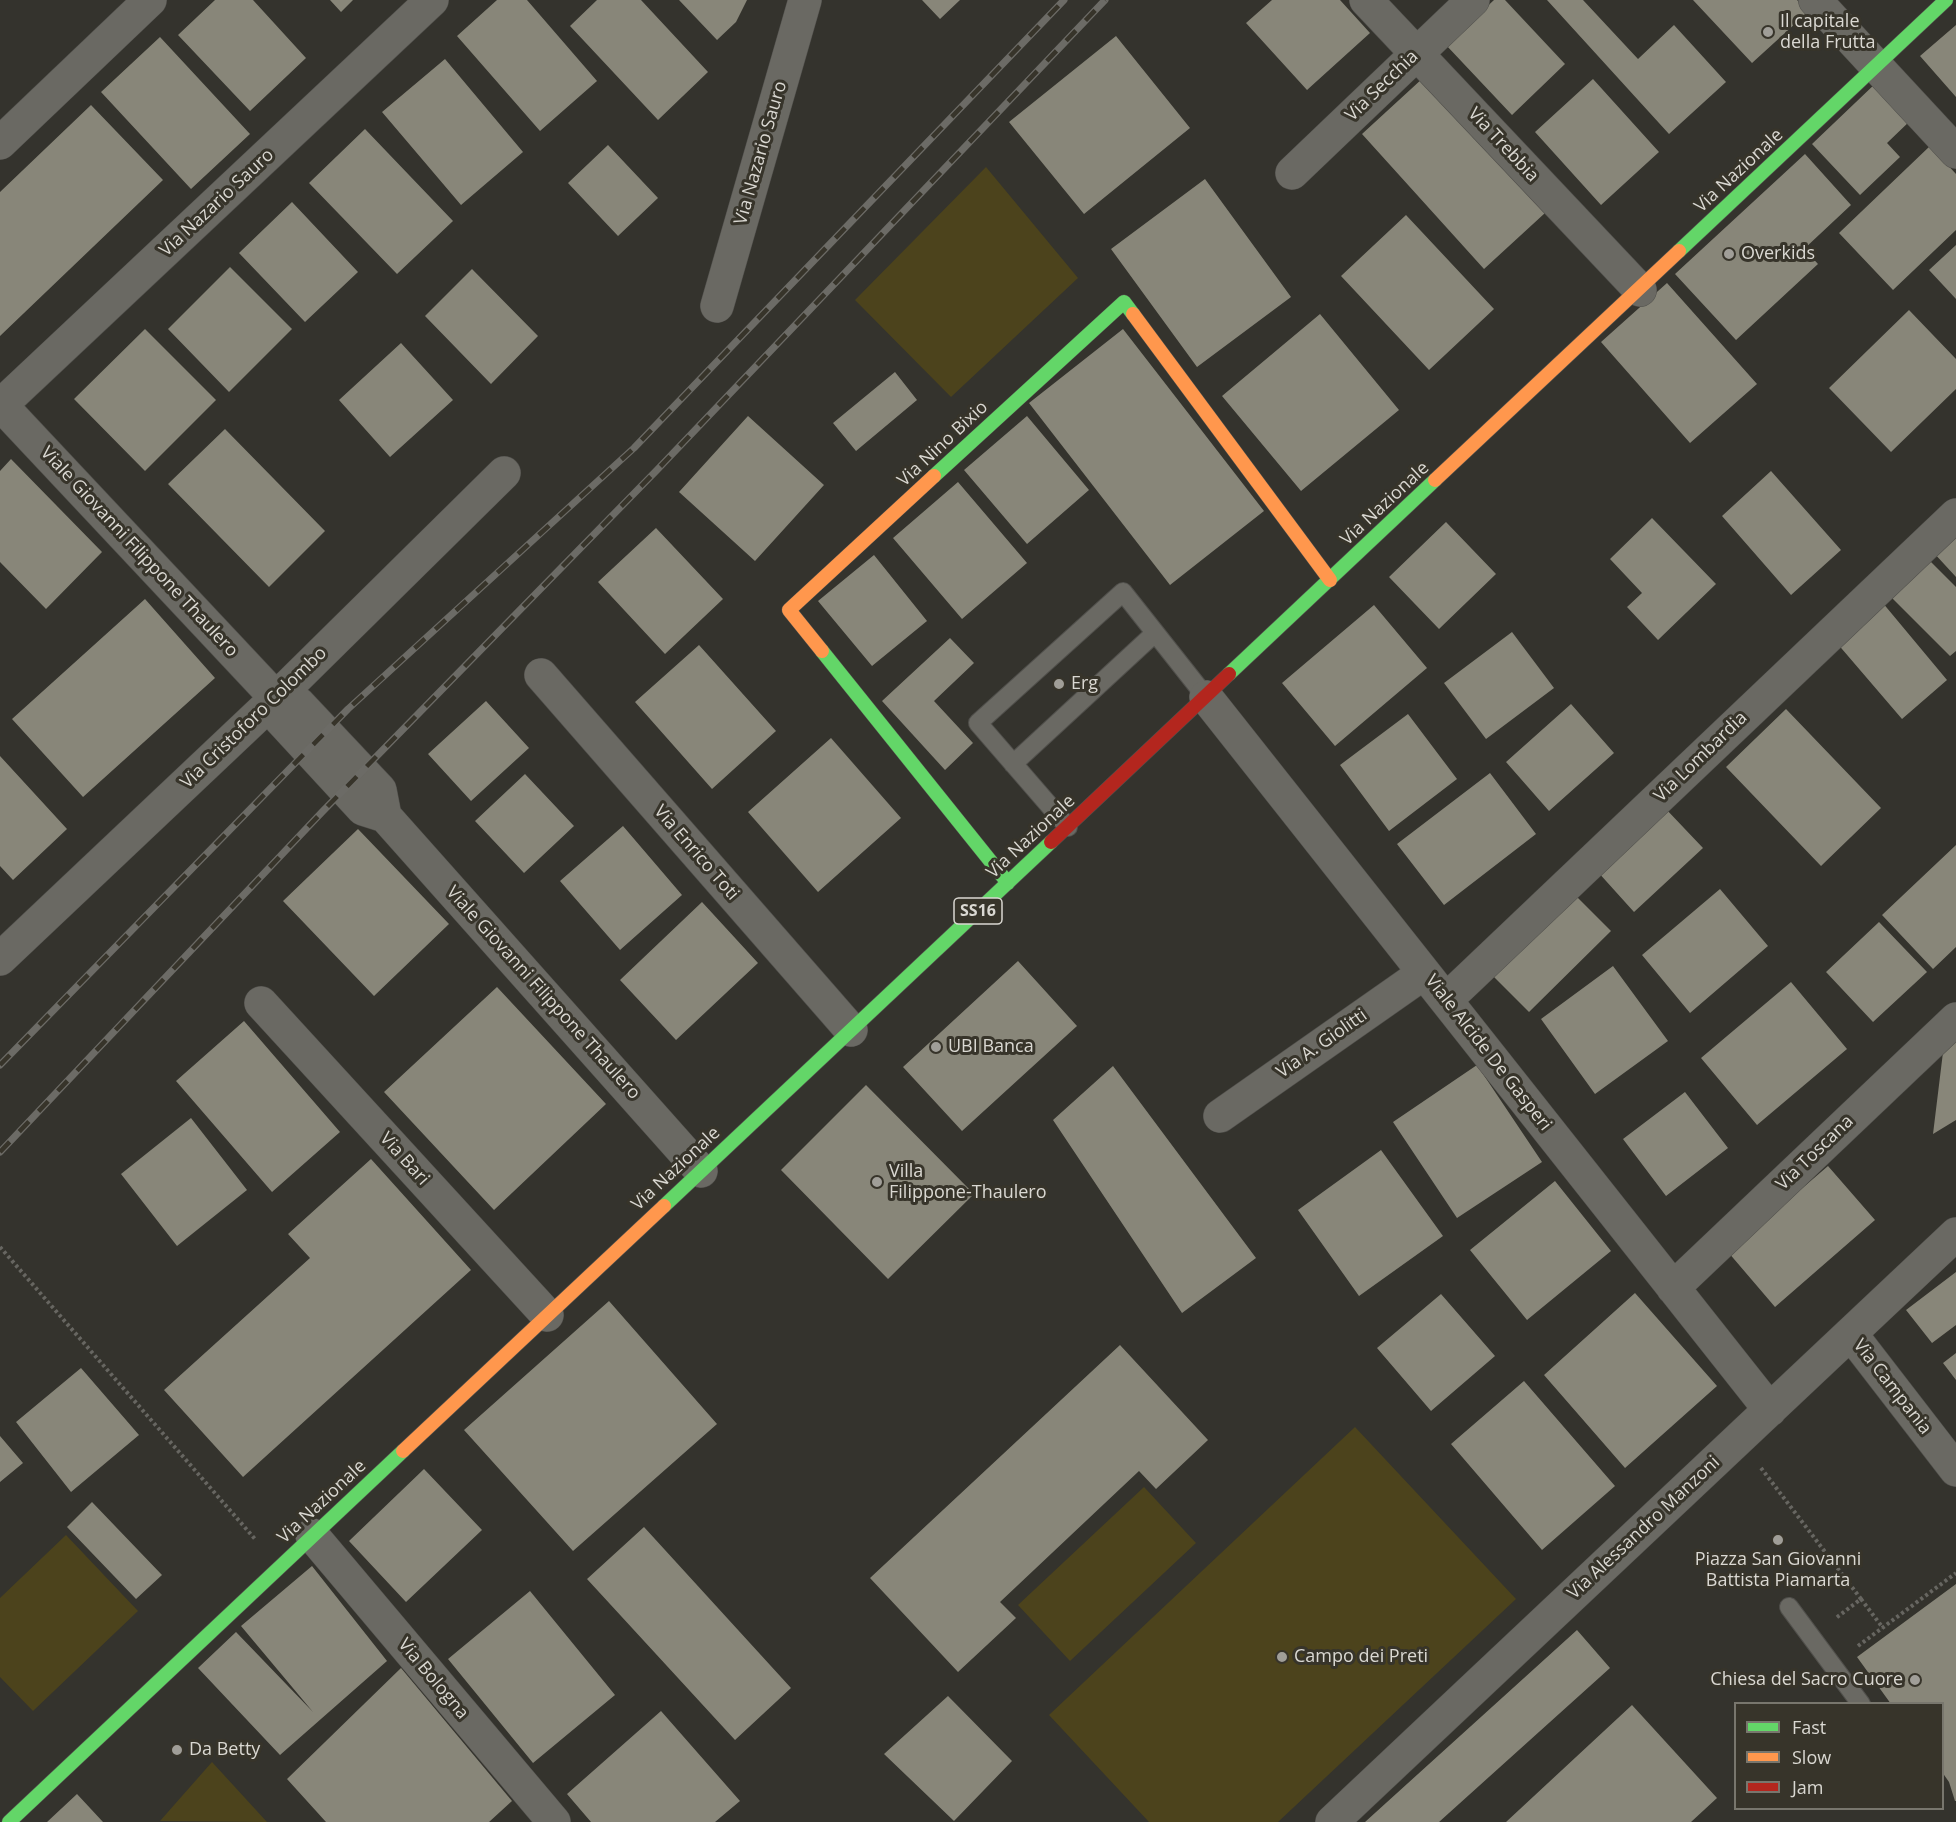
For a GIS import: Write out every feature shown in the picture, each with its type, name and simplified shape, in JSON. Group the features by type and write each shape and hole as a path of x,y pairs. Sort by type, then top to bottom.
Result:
{"main road":[{"name":"Via Nazionale","path":"9,1822 1946,0"},
{"name":"Via Nino Bixio","path":"1008,883 789,610 1124,302 1330,580"}],"street":[{"path":"0,143 150,0"},
{"name":"Via Nazario Sauro","path":"0,405 432,0"},
{"name":"Via Nazario Sauro","path":"717,306 805,0"},
{"name":"Via Trebbia","path":"1366,0 1640,290"},
{"name":"Via Secchia","path":"1292,172 1473,0"},
{"path":"1815,0 1956,152"},
{"name":"Viale Giovanni Filippone Thaulero","path":"0,405 276,698 280,719 363,809 385,816 701,1171"},
{"name":"Via Cristoforo Colombo","path":"0,958 276,698 504,473"},
{"name":"Via Lombardia","path":"1446,1000 1956,515"},
{"name":"Via Enrico Toti","path":"541,675 851,1030"},
{"name":"Viale Alcide De Gasperi","path":"1206,697 1770,1410"},
{"name":"Via A. Giolitti","path":"1220,1116 1424,973"},
{"name":"Via Bari","path":"261,1003 548,1315"},
{"name":"Via Toscana","path":"1673,1288 1956,1018"},
{"name":"Via Alessandro Manzoni","path":"1332,1822 1956,1234"},
{"name":"Via Campania","path":"1851,1334 1956,1470"},
{"name":"Via Bologna","path":"312,1535 554,1822"}],"lane":[{"path":"1068,827 978,723 1123,592 1206,697"},
{"path":"1013,764 1155,633"},
{"path":"1789,1607 1860,1702"}],"path":[{"path":"0,1248 279,1566"},
{"path":"1738,1439 1883,1628"},
{"path":"1855,1648 1956,1573"},
{"path":"1828,1625 1861,1599"}],"shaded area":[{"path":"986,167 1078,278 951,397 855,300"},
{"name":"Campo dei Preti","path":"1355,1427 1516,1599 1278,1822 1149,1822 1049,1715"},
{"path":"1144,1487 1196,1543 1070,1661 1018,1605"},
{"path":"66,1535 138,1611 33,1711 0,1677 0,1598"},
{"path":"212,1762 267,1822 160,1821"}],"building":[{"path":"215,0 253,0 306,58 250,111 178,35"},
{"path":"330,0 353,0 341,12"},
{"path":"497,0 527,0 597,81 540,131 457,36"},
{"path":"597,0 641,0 708,72 658,120 570,26"},
{"path":"679,0 747,0 736,22 717,40"},
{"path":"922,0 960,0 940,19"},
{"path":"1272,0 1340,0 1370,33 1307,90 1246,23"},
{"path":"1494,0 1505,0 1565,64 1512,115 1446,45"},
{"path":"1547,0 1583,0 1638,59 1674,25 1726,82 1669,134"},
{"path":"1693,0 1797,0 1808,12 1752,63"},
{"path":"1956,25 1956,97 1920,56"},
{"path":"1116,36 1190,128 1084,214 1009,122"},
{"path":"160,37 250,134 191,189 101,92"},
{"path":"445,59 523,152 461,205 382,112"},
{"path":"1423,78 1545,213 1484,269 1362,134"},
{"path":"1593,79 1659,152 1601,205 1535,132"},
{"path":"1877,82 1912,119 1887,143 1900,157 1860,195 1812,144"},
{"path":"91,105 163,180 0,336 0,192"},
{"path":"365,129 453,221 397,274 309,183"},
{"path":"608,145 658,198 618,236 568,183"},
{"path":"1930,146 1956,174 1956,230 1893,290 1839,233"},
{"path":"1805,154 1851,205 1804,249 1818,264 1736,340 1675,274"},
{"path":"1205,179 1291,297 1197,367 1111,249"},
{"path":"292,202 358,272 305,322 239,253"},
{"path":"1406,215 1494,309 1429,370 1341,276"},
{"path":"1956,245 1956,299 1929,270"},
{"path":"230,267 292,329 229,392 168,329"},
{"path":"472,269 538,336 491,384 425,316"},
{"path":"1667,283 1757,384 1690,443 1601,342"},
{"path":"1909,310 1956,359 1956,389 1891,452 1829,388"},
{"path":"1320,314 1399,410 1301,491 1222,396"},
{"path":"145,329 216,400 145,471 74,399"},
{"path":"1123,329 1264,511 1170,585 1029,403"},
{"path":"401,343 453,400 390,457 339,400"},
{"path":"895,372 917,400 856,451 833,423"},
{"path":"748,416 824,485 755,561 679,492"},
{"path":"1027,416 1089,490 1027,544 964,470"},
{"path":"225,429 325,531 269,587 168,484"},
{"path":"11,459 102,552 46,609 0,562 0,471"},
{"path":"1771,471 1841,550 1791,595 1722,516"},
{"path":"958,482 1027,563 962,619 893,538"},
{"path":"1652,518 1716,584 1658,640 1627,607 1642,593 1610,559"},
{"path":"1446,522 1496,574 1439,629 1389,577"},
{"path":"656,528 723,599 665,654 598,582"},
{"path":"1956,530 1956,577 1933,552"},
{"path":"874,555 927,621 872,666 818,601"},
{"path":"1929,560 1956,587 1956,651 1950,656 1891,597"},
{"path":"145,599 215,678 83,797 12,719"},
{"path":"1882,602 1947,680 1902,719 1836,642"},
{"path":"1374,605 1427,668 1335,746 1282,683"},
{"path":"1512,632 1554,688 1486,739 1444,683"},
{"path":"950,638 974,663 934,701 973,743 945,770 882,701"},
{"path":"699,645 776,731 712,789 635,702"},
{"path":"486,701 529,748 471,801 428,754"},
{"path":"1571,704 1614,753 1549,811 1506,762"},
{"path":"1786,709 1881,808 1821,866 1726,767"},
{"path":"1408,714 1457,779 1389,831 1340,765"},
{"path":"831,738 901,818 818,892 748,812"},
{"path":"0,756 67,829 13,880 0,866"},
{"path":"1490,773 1536,834 1444,905 1397,844"},
{"path":"525,774 574,826 524,873 475,821"},
{"path":"1665,808 1703,848 1634,912 1597,871"},
{"path":"623,826 682,895 620,950 560,881"},
{"path":"358,829 449,924 374,996 283,901"},
{"path":"1956,845 1956,947 1933,969 1882,915"},
{"path":"1720,889 1768,946 1690,1013 1642,955"},
{"path":"1574,894 1611,931 1529,1012 1492,975"},
{"path":"702,902 758,963 676,1040 620,980"},
{"path":"1879,922 1927,972 1873,1022 1826,972"},
{"path":"1018,961 1077,1026 962,1131 903,1067"},
{"path":"1613,966 1668,1041 1595,1094 1541,1019"},
{"path":"1791,982 1847,1049 1757,1125 1701,1058"},
{"path":"497,987 606,1104 494,1210 384,1092"},
{"path":"244,1021 340,1132 272,1192 176,1081"},
{"path":"1956,1033 1956,1120 1933,1134 1944,1044"},
{"path":"1477,1065 1542,1162 1457,1218 1393,1122"},
{"path":"1113,1066 1256,1258 1182,1313 1053,1120"},
{"name":"Villa Filippone-Thaulero","path":"866,1085 974,1194 888,1279 781,1170"},
{"path":"1685,1092 1728,1148 1666,1196 1623,1139"},
{"path":"191,1118 247,1190 177,1246 121,1174"},
{"path":"1381,1150 1443,1236 1359,1296 1298,1210"},
{"path":"371,1159 471,1270 243,1477 164,1390 310,1258 288,1234"},
{"path":"1828,1166 1875,1220 1775,1307 1728,1252"},
{"path":"1555,1181 1611,1251 1527,1320 1470,1250"},
{"path":"1956,1272 1956,1325 1932,1343 1906,1310"},
{"path":"1635,1293 1717,1386 1625,1468 1544,1375"},
{"path":"1441,1294 1495,1356 1431,1411 1377,1348"},
{"path":"609,1301 717,1424 573,1551 464,1430"},
{"path":"1120,1345 1208,1440 1156,1489 1139,1471 1000,1602 1016,1618 958,1672 870,1578"},
{"path":"1956,1353 1956,1380 1943,1363"},
{"path":"81,1368 139,1435 71,1492 16,1422"},
{"path":"1524,1381 1615,1486 1542,1550 1451,1444"},
{"path":"0,1436 23,1463 0,1482"},
{"path":"424,1469 482,1530 406,1602 349,1541"},
{"path":"92,1502 162,1575 136,1599 67,1527"},
{"path":"644,1527 791,1688 735,1740 587,1579"},
{"path":"312,1566 387,1661 280,1755 198,1668 236,1632 313,1712 241,1626"},
{"name":"Chiesa del Sacro Cuore","path":"1956,1584 1956,1801 1944,1775 1944,1702 1890,1702 1857,1657"},
{"path":"530,1591 615,1695 533,1763 448,1659"},
{"path":"1577,1630 1610,1668 1439,1822 1365,1822"},
{"path":"401,1668 512,1801 489,1822 326,1822 287,1779"},
{"path":"948,1696 1012,1761 954,1821 884,1754"},
{"path":"1632,1705 1717,1798 1691,1822 1506,1822"},
{"path":"661,1711 740,1801 715,1822 591,1822 567,1794"},
{"path":"77,1794 103,1822 47,1822"}],"railway":[{"path":"0,1065 348,709 634,448 1064,0"},
{"path":"0,1152 323,811 657,470 1105,0"}],"traffic: fast":[{"path":"1679,251 1946,0"},
{"path":"934,476 1124,302 1133,314"},
{"path":"1229,674 1435,480"},
{"path":"822,651 1008,883"},
{"path":"664,1206 1051,842"},
{"path":"9,1822 403,1451"}],"traffic: slow":[{"path":"1435,480 1679,251"},
{"path":"1133,314 1330,580"},
{"path":"822,651 789,610 934,476"},
{"path":"403,1451 664,1206"}],"traffic: jam":[{"path":"1051,842 1229,674"}],"place":[{"name":"Il capitale della Frutta","path":"1768,32"},
{"name":"Overkids","path":"1729,254"},
{"name":"Erg","path":"1059,684"},
{"name":"UBI Banca","path":"936,1047"},
{"name":"Villa Filippone-Thaulero","path":"877,1182"},
{"name":"Piazza San Giovanni Battista Piamarta","path":"1778,1540"},
{"name":"Campo dei Preti","path":"1282,1657"},
{"name":"Chiesa del Sacro Cuore","path":"1915,1680"},
{"name":"Da Betty","path":"177,1750"}]}
